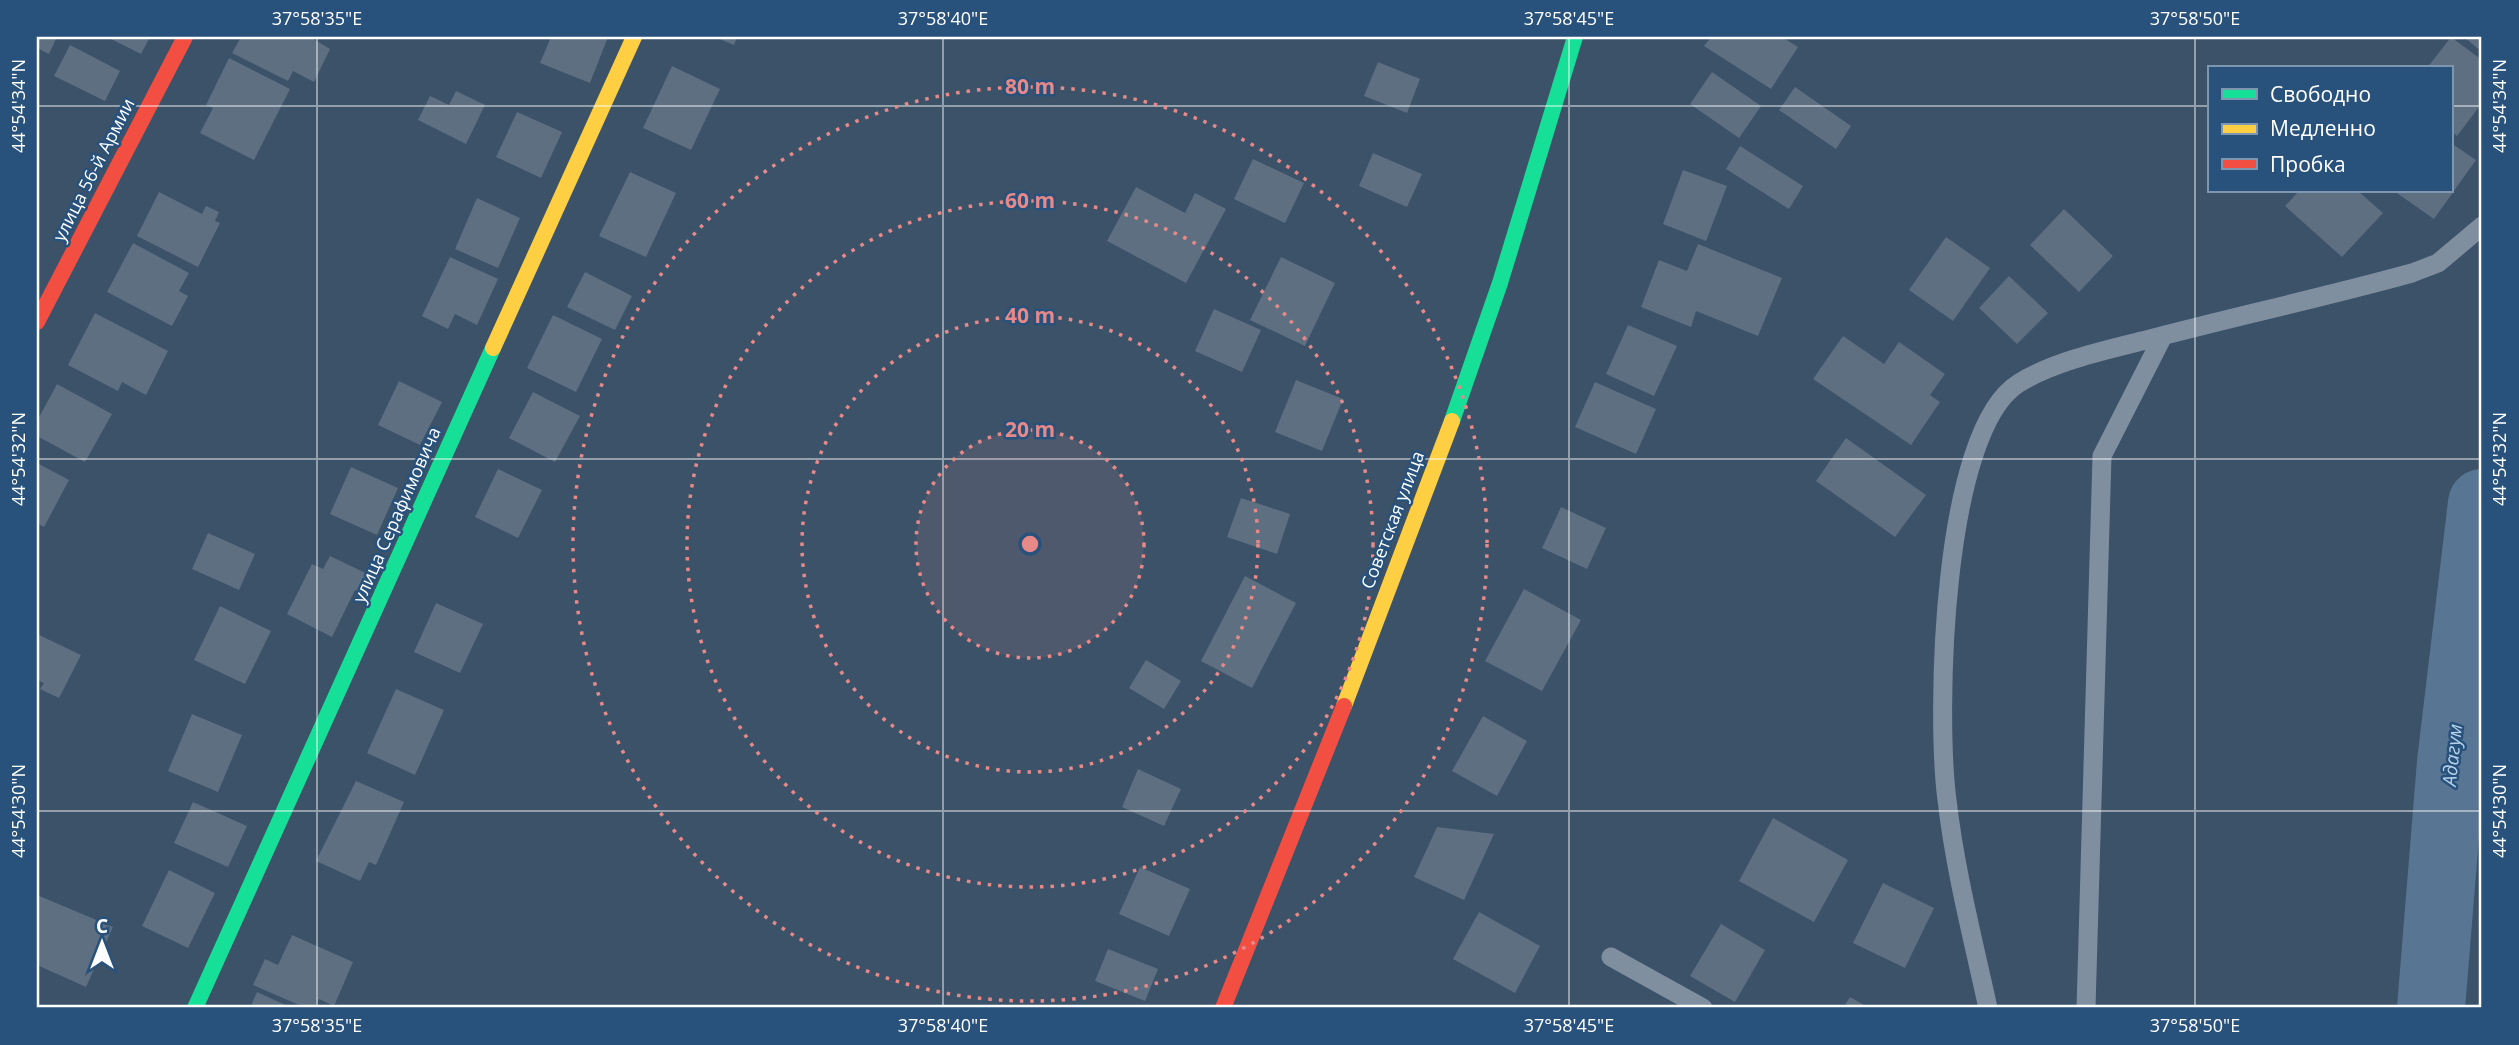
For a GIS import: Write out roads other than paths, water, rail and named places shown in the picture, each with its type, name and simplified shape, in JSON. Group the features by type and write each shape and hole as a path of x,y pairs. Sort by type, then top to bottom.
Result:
{"street":[{"name":"улица 56-й Армии","path":"37,322 185,37"},
{"name":"улица Серафимовича","path":"195,1008 634,37"},
{"name":"Советская улица","path":"1223,1008 1325,754 1473,362 1575,37"}],"lane":[{"path":"1988,1008 1947,800 1944,759 1945,615 1960,508 1974,457 2001,400 2018,383 2044,371 2162,335 2412,273 2438,262 2482,226"},
{"path":"2086,1008 2102,456 2162,335"},
{"path":"1611,957 1703,1008"}],"waterway":[{"name":"Адагум","path":"2431,1008 2451,762 2482,503"}]}
